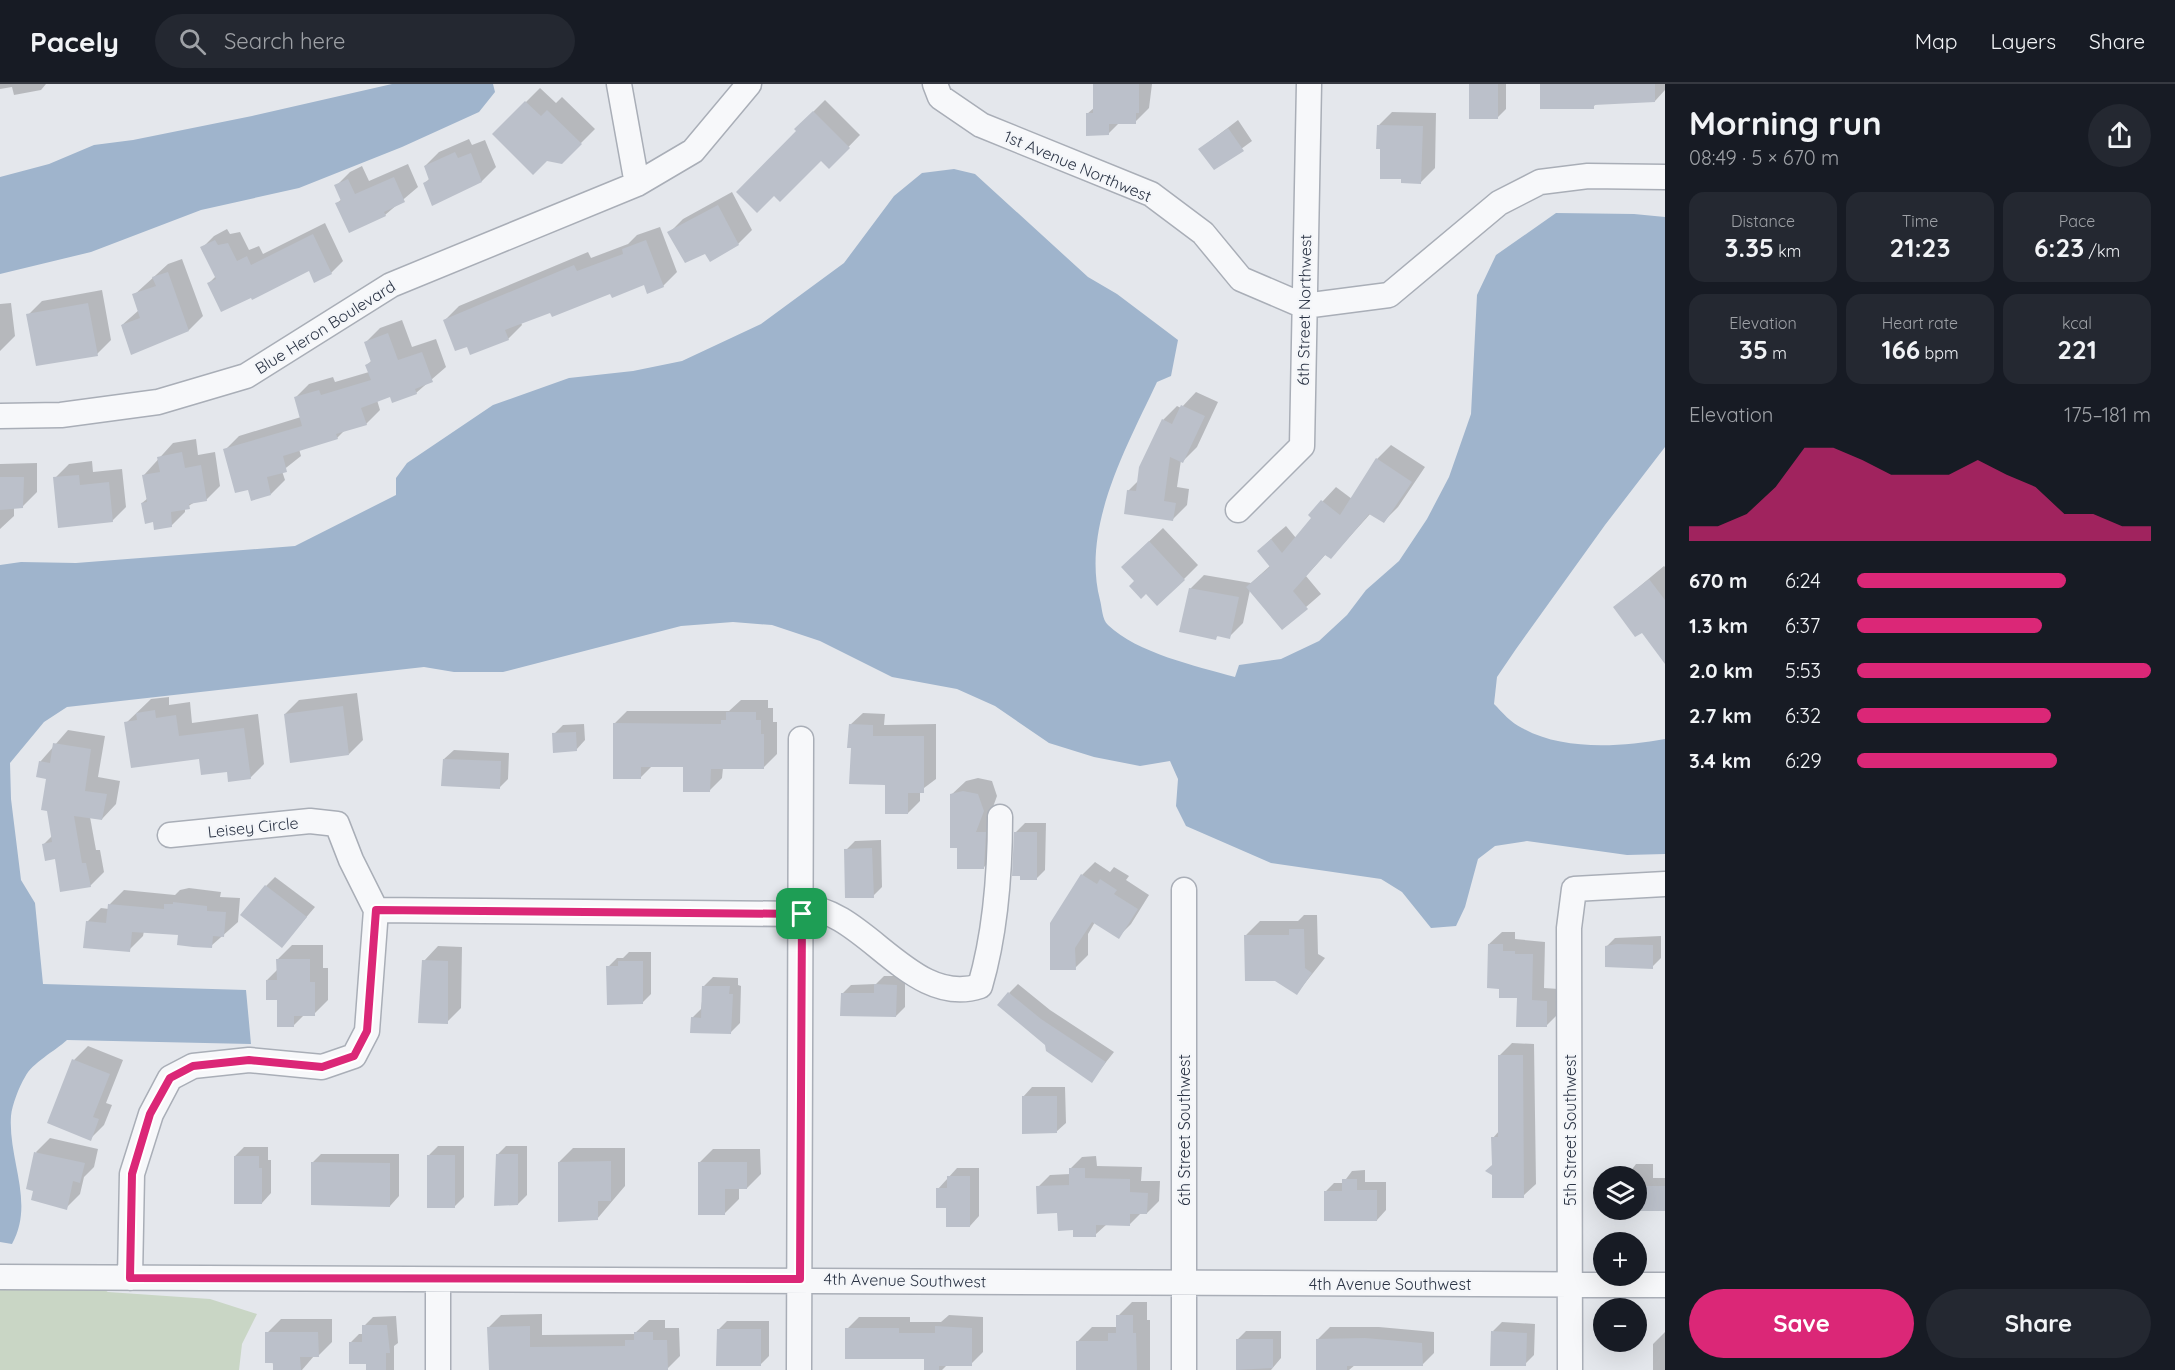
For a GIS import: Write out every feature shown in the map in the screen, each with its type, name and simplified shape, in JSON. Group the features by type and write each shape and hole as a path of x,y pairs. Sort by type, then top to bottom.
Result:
{"street":[{"path":"618,84 637,184"},
{"name":"Blue Heron Boulevard","path":"0,416 61,415 158,402 246,376 391,285 637,184 693,151 748,84"},
{"name":"1st Avenue Northwest","path":"935,84 940,97 981,125 1151,194 1203,233 1241,279 1304,306"},
{"name":"6th Street Northwest","path":"1238,510 1302,446 1309,84"},
{"path":"1304,306 1389,295 1499,203 1540,182 1588,176 1665,177"},
{"path":"799,1370 801,739"},
{"path":"130,1278 132,1174 150,1114 170,1078 193,1066 249,1060 322,1067 354,1056 367,1031 376,910 801,910 827,912 899,964 939,986 965,991 980,986 988,958 1000,870 1000,818"},
{"name":"Leisey Circle","path":"170,836 310,821 337,824 351,860 376,910"},
{"name":"5th Street Southwest","path":"1570,1370 1569,928 1574,890 1665,884"},
{"name":"6th Street Southwest","path":"1184,890 1184,1370"},
{"name":"4th Avenue Southwest","path":"0,1277 438,1280 800,1279 1665,1285"},
{"path":"438,1280 438,1370"}],"green space":[{"path":"0,1288 103,1289 108,1292 210,1299 257,1314 242,1344 239,1370 0,1370"}],"water":[{"path":"392,84 493,84 495,92 479,112 402,147 299,188 201,210 91,252 0,274 0,177 49,164 94,145 133,140 252,116"},
{"path":"954,169 975,174 1088,277 1117,294 1178,340 1171,376 1157,382 1110,488 1097,544 1096,572 1100,600 1106,623 1120,635 1151,651 1235,677 1239,665 1281,659 1319,641 1347,615 1366,590 1399,561 1427,519 1449,477 1471,414 1477,295 1496,255 1556,213 1634,214 1665,217 1665,447 1605,525 1497,677 1494,704 1518,726 1555,741 1611,745 1665,739 1665,854 1627,855 1527,841 1495,846 1478,859 1465,907 1456,926 1431,928 1402,892 1381,879 1271,863 1186,826 1176,806 1178,779 1170,761 1140,766 1094,757 1049,743 995,706 957,689 892,677 820,641 772,625 733,622 681,626 503,672 454,672 424,667 67,707 44,722 10,763 11,799 21,880 35,903 43,984 246,990 251,1044 67,1040 38,1062 23,1081 11,1116 21,1213 12,1244 0,1242 0,565 21,562 76,563 295,546 396,495 396,478 407,463 493,405 569,378 633,371 682,361 761,324 844,263 894,196 922,173"}],"building":[{"path":"1093,84 1139,84 1139,113 1136,113 1136,124 1109,124 1109,135 1086,136 1086,113 1093,113"},
{"path":"1469,84 1498,84 1498,119 1469,119"},
{"path":"1540,84 1655,84 1655,102 1594,105 1594,109 1540,109"},
{"path":"525,101 541,116 547,110 582,144 562,164 547,161 533,175 492,134"},
{"path":"813,111 850,148 829,169 821,161 780,202 774,196 757,213 736,192"},
{"path":"1377,125 1423,126 1421,184 1401,183 1401,179 1380,179 1380,149 1376,149"},
{"path":"1228,128 1244,151 1214,170 1198,149"},
{"path":"455,152 458,158 471,153 482,182 432,206 423,183 429,180 424,166"},
{"path":"394,177 405,202 384,212 386,216 349,233 335,203 341,201 334,185 348,179 355,194"},
{"path":"718,205 739,245 710,262 705,254 685,263 667,232"},
{"path":"313,234 332,274 314,283 309,271 252,300 251,298 221,312 207,283 216,279 200,247 215,240 218,245 228,243 237,261 247,256 251,265"},
{"path":"646,240 664,287 647,294 644,285 612,298 610,294 552,317 550,313 505,330 509,340 470,355 467,347 455,351 443,320 574,265 577,271 623,254 622,249"},
{"path":"168,272 189,331 131,355 121,325 140,318 132,294 156,286 152,277"},
{"path":"88,303 98,356 36,366 26,314"},
{"path":"388,333 398,360 422,352 433,382 415,389 417,394 392,403 390,397 361,408 367,425 336,434 338,439 283,456 287,472 267,477 271,495 251,501 248,490 235,493 223,449 302,426 294,397 319,390 321,395 371,380 365,365 371,362 364,342"},
{"path":"1181,405 1205,416 1183,463 1170,457 1164,501 1176,503 1173,521 1124,514 1127,490 1136,491 1139,467 1162,419 1172,424"},
{"path":"182,452 185,468 201,465 207,501 189,504 190,509 171,512 172,527 154,530 153,522 145,524 141,503 147,502 142,475 160,472 157,457"},
{"path":"1376,458 1412,482 1384,523 1369,514 1331,559 1325,555 1293,591 1308,609 1282,630 1246,587 1270,567 1257,551 1271,539 1282,553 1311,518 1308,515 1321,500 1340,515"},
{"path":"79,475 80,485 109,482 113,522 58,528 53,477"},
{"path":"0,477 24,477 23,508 0,510"},
{"path":"1149,541 1185,580 1157,606 1146,594 1141,599 1129,586 1134,581 1121,567"},
{"path":"1649,579 1665,600 1665,664 1642,633 1635,637 1613,607"},
{"path":"1189,588 1239,597 1230,639 1217,636 1216,640 1179,632"},
{"path":"343,706 349,755 290,763 284,714"},
{"path":"155,710 156,718 176,715 179,736 244,728 251,779 228,782 227,772 201,775 199,759 131,768 124,722 137,720 136,713"},
{"path":"726,712 756,712 756,720 761,720 761,734 764,734 764,769 711,769 710,792 683,792 683,767 641,767 641,779 613,779 613,723 721,724 721,720 726,720"},
{"path":"849,724 873,725 873,736 924,736 924,793 908,793 908,814 885,814 885,785 849,784 851,748 847,748"},
{"path":"576,732 577,751 553,753 552,733"},
{"path":"53,743 91,749 85,791 107,794 102,820 74,816 82,863 86,863 91,887 60,892 55,859 45,861 42,844 52,842 47,811 41,810 46,779 36,777 39,761 50,763"},
{"path":"443,759 501,761 500,789 441,786"},
{"path":"963,791 978,794 984,811 976,832 986,832 984,869 957,869 957,848 950,848 950,794"},
{"path":"1014,832 1037,832 1037,880 1020,880 1020,876 1012,876"},
{"path":"872,848 874,898 845,898 844,849"},
{"path":"1081,874 1097,884 1100,879 1117,890 1114,894 1138,909 1119,939 1092,922 1075,948 1076,970 1050,970 1050,923"},
{"path":"265,885 307,917 282,948 240,915"},
{"path":"173,902 207,906 207,911 226,912 224,937 213,936 212,948 193,947 177,945 178,935 132,932 130,952 83,948 86,921 106,923 108,904 164,909 164,904 173,904"},
{"path":"1289,929 1304,929 1305,968 1312,973 1297,995 1275,981 1245,981 1244,935 1289,935"},
{"path":"1488,944 1503,944 1503,951 1515,951 1515,954 1533,954 1532,1000 1547,1001 1547,1027 1516,1027 1517,998 1499,998 1499,989 1487,988"},
{"path":"1653,945 1653,969 1605,967 1605,946"},
{"path":"276,959 310,959 310,982 315,982 315,1016 294,1016 294,1027 277,1027 277,1000 266,1000 266,980 277,980"},
{"path":"422,960 448,961 448,1024 418,1023"},
{"path":"618,961 643,961 643,1004 607,1005 606,966 618,966"},
{"path":"874,984 897,985 896,1017 840,1016 841,993 874,993"},
{"path":"702,986 730,986 729,994 733,994 731,1034 690,1033 691,1017 701,1018"},
{"path":"1008,992 1041,1019 1106,1062 1092,1083 1046,1051 1045,1045 997,1005"},
{"path":"1498,1055 1523,1055 1524,1198 1492,1198 1492,1175 1485,1171 1492,1165 1491,1137 1498,1137"},
{"path":"72,1059 110,1074 93,1117 99,1119 91,1141 47,1123"},
{"path":"1022,1096 1057,1096 1057,1133 1022,1134"},
{"path":"34,1152 85,1163 80,1183 73,1181 67,1210 31,1200 33,1191 26,1189"},
{"path":"496,1154 518,1154 518,1205 494,1206"},
{"path":"427,1155 455,1155 455,1208 427,1208"},
{"path":"234,1156 259,1156 259,1168 262,1168 262,1204 234,1204"},
{"path":"611,1161 611,1201 598,1201 598,1220 558,1222 558,1162"},
{"path":"311,1162 390,1163 390,1207 311,1205"},
{"path":"698,1162 747,1162 747,1189 725,1189 725,1215 698,1215"},
{"path":"1069,1168 1085,1168 1085,1178 1130,1179 1130,1192 1148,1193 1147,1214 1130,1214 1130,1226 1096,1225 1096,1237 1073,1237 1073,1230 1058,1231 1057,1213 1037,1214 1036,1186 1069,1185"},
{"path":"947,1176 970,1176 970,1227 946,1227 946,1208 936,1208 936,1188 947,1188"},
{"path":"1342,1179 1357,1179 1357,1190 1377,1190 1377,1221 1324,1221 1324,1191 1342,1191"},
{"path":"1647,1186 1665,1186 1665,1211 1647,1211"},
{"path":"1116,1315 1133,1315 1137,1370 1076,1370 1076,1341 1108,1341 1108,1333 1116,1333"},
{"path":"362,1325 387,1325 390,1353 386,1353 386,1370 366,1370 366,1364 349,1364 349,1342 362,1342"},
{"path":"530,1326 530,1347 625,1346 625,1340 634,1340 634,1332 653,1332 653,1340 667,1340 668,1370 489,1370 487,1327"},
{"path":"935,1326 972,1328 972,1366 939,1366 939,1370 924,1370 924,1359 845,1359 845,1328 899,1328 899,1333 935,1333"},
{"path":"717,1329 761,1329 761,1366 716,1366"},
{"path":"1491,1331 1527,1333 1526,1366 1490,1366"},
{"path":"265,1332 318,1332 319,1357 300,1357 301,1370 273,1370 273,1363 265,1363"},
{"path":"1365,1338 1422,1343 1423,1366 1347,1366 1347,1370 1316,1370 1316,1339"},
{"path":"1236,1339 1273,1339 1273,1368 1236,1370"}],"route":[{"path":"376,910 802,914 800,1279 130,1278 132,1174 150,1114 170,1078 193,1066 249,1060 322,1067 354,1056 367,1031 376,910"}]}
